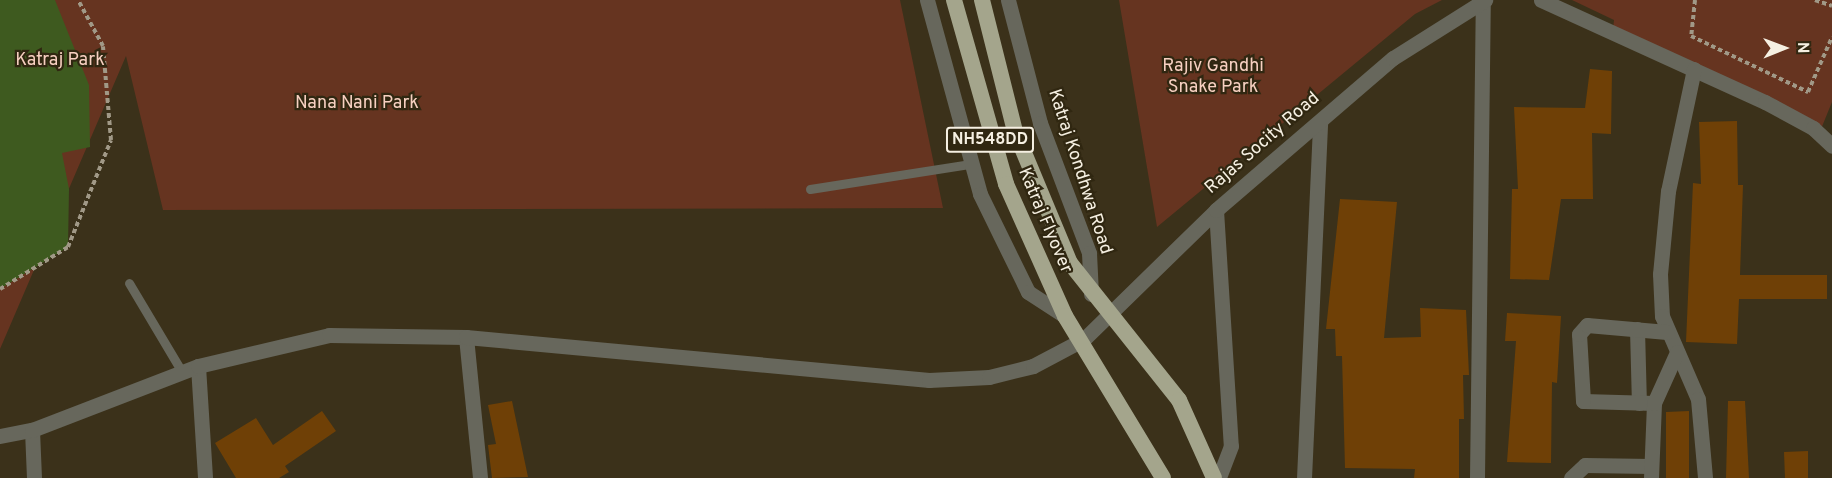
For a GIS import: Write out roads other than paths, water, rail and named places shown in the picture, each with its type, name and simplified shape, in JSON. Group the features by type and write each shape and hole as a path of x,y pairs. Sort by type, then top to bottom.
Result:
{"highway":[{"name":"Katraj Flyover","path":"954,0 989,139 1045,274 1065,316"},
{"name":"Katraj Flyover","path":"982,0 1015,131 1070,263 1091,294"},
{"name":"NH548DD","path":"1091,294 1179,400 1214,478"},
{"name":"NH548DD","path":"1065,316 1083,339 1163,478"}],"street":[{"path":"927,0 969,164 1028,291 1065,316"},
{"name":"Katraj Kondhwa Road","path":"1008,0 1040,123 1089,253 1091,294"},
{"path":"1541,0 1765,102 1813,128 1832,146"},
{"path":"1477,478 1484,1"},
{"name":"Rajas Socity Road","path":"0,436 32,430 198,366 329,335 466,337 929,380 989,377 1033,366 1083,339 1216,210 1393,58 1484,1"},
{"path":"1694,69 1667,203 1660,274 1667,332 1698,399 1705,478"},
{"path":"1304,478 1320,121"},
{"path":"1216,210 1231,446 1219,478"},
{"path":"1647,403 1591,405 1581,396 1581,328 1667,332"},
{"path":"1571,478 1585,465 1651,472 1647,403 1637,329"},
{"path":"466,337 480,478"},
{"path":"1647,403 1677,352"},
{"path":"198,366 205,478"},
{"path":"32,430 34,478"}],"lane":[{"path":"810,189 969,164"},
{"path":"129,283 183,372"}],"park label":[{"name":"Katraj Park","path":"60,61"},
{"name":"Rajiv Gandhi Snake Park","path":"1213,78"},
{"name":"Nana Nani Park","path":"357,104"}]}
